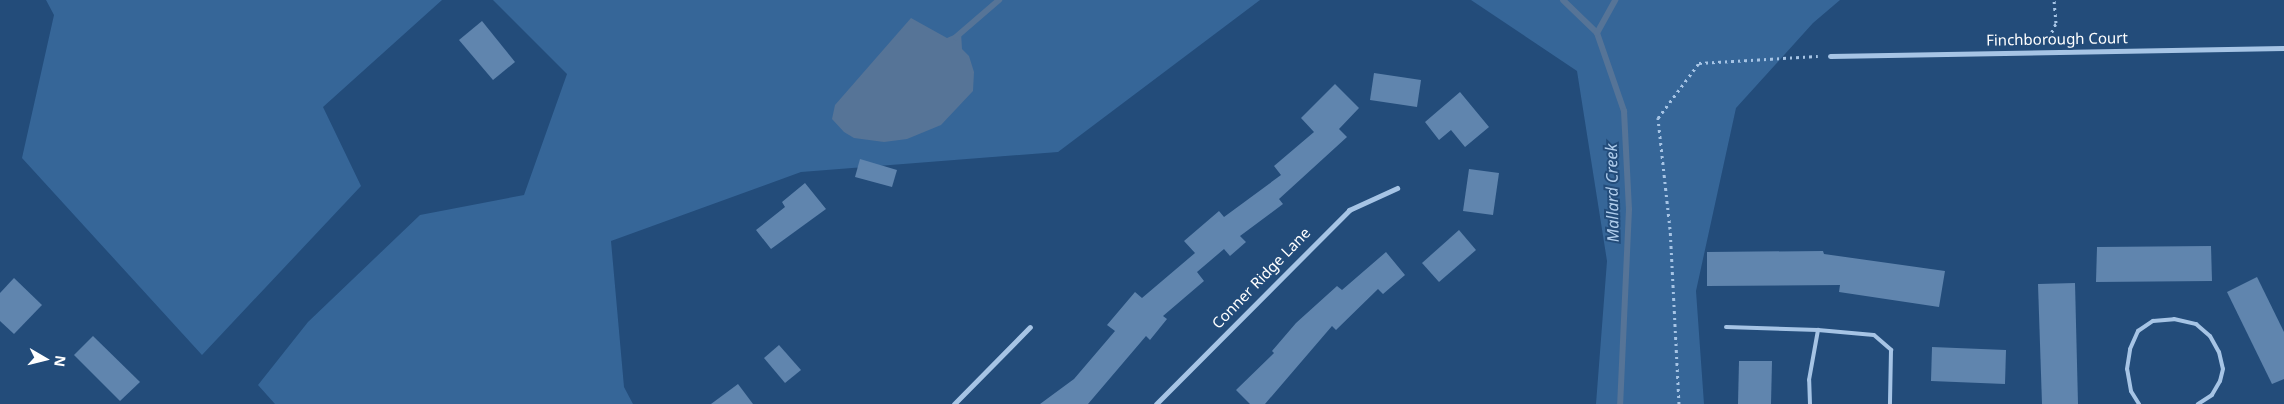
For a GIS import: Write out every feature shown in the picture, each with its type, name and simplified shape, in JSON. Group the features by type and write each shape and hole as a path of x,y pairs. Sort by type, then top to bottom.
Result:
{"street":[{"name":"Finchborough Court","path":"1830,56 2284,48"},
{"name":"Conner Ridge Lane","path":"1156,404 1349,210 1397,188"},
{"path":"954,404 1030,327"}],"lane":[{"path":"2139,404 2131,391 2127,369 2130,349 2138,331 2153,321 2174,319 2196,324 2210,336 2219,352 2222,369 2220,381 2212,395 2198,404"},
{"path":"1726,327 1818,330 1874,336 1892,350 1890,404"},
{"path":"1810,404 1809,380 1818,330"}],"path":[{"path":"2049,38 2056,23 2054,0"},
{"path":"1679,404 1670,229 1658,118 1699,63 1830,56"}],"shaded area":[{"path":"46,0 442,0 323,107 361,186 202,355 22,158 54,15"},
{"path":"493,0 1260,0 1058,152 801,172 611,241 624,387 633,404 275,404 258,385 308,322 420,215 524,195 567,74"},
{"path":"1471,0 1840,0 1813,23 1736,108 1696,291 1704,404 1596,404 1607,261 1577,71"},
{"path":"911,18 947,38 961,32 962,49 969,56 974,72 973,91 941,125 907,139 884,142 854,138 844,132 832,119 835,105"}],"building":[{"path":"482,21 515,62 493,80 459,40"},
{"path":"1374,73 1421,80 1417,107 1370,100"},
{"path":"1335,84 1359,108 1339,129 1347,137 1279,199 1283,204 1240,236 1246,242 1230,256 1224,249 1197,272 1204,281 1163,316 1167,319 1150,340 1146,336 1088,404 1040,404 1074,379 1115,331 1107,325 1135,292 1142,298 1195,253 1184,241 1219,211 1224,217 1281,175 1274,166 1314,132 1301,118"},
{"path":"1460,92 1489,127 1465,147 1451,130 1439,140 1425,122"},
{"path":"860,159 897,170 892,187 855,177"},
{"path":"1469,169 1499,173 1493,215 1463,211"},
{"path":"805,183 826,209 771,249 756,230 785,207 782,202"},
{"path":"1459,230 1476,250 1439,282 1422,263"},
{"path":"2211,246 2212,281 2096,282 2097,247"},
{"path":"1823,251 1824,254 1945,271 1939,307 1839,292 1840,285 1707,286 1707,252"},
{"path":"1386,252 1405,275 1383,294 1378,289 1336,330 1332,326 1265,404 1250,404 1236,390 1274,353 1272,351 1296,323 1337,286 1342,290"},
{"path":"2257,277 2284,332 2284,379 2272,384 2227,292"},
{"path":"14,278 42,305 14,334 0,321 0,293"},
{"path":"2075,283 2078,404 2042,404 2038,284"},
{"path":"93,336 140,382 120,401 74,355"},
{"path":"779,345 801,370 785,383 764,358"},
{"path":"1932,347 2006,350 2005,384 1931,381"},
{"path":"1739,361 1772,361 1771,404 1738,404"},
{"path":"738,384 753,404 711,404"}],"waterway":[{"path":"956,37 999,0"},
{"name":"Mallard Creek","path":"1563,0 1597,33 1624,111 1629,209 1620,404"},
{"path":"1597,33 1615,0"}]}
